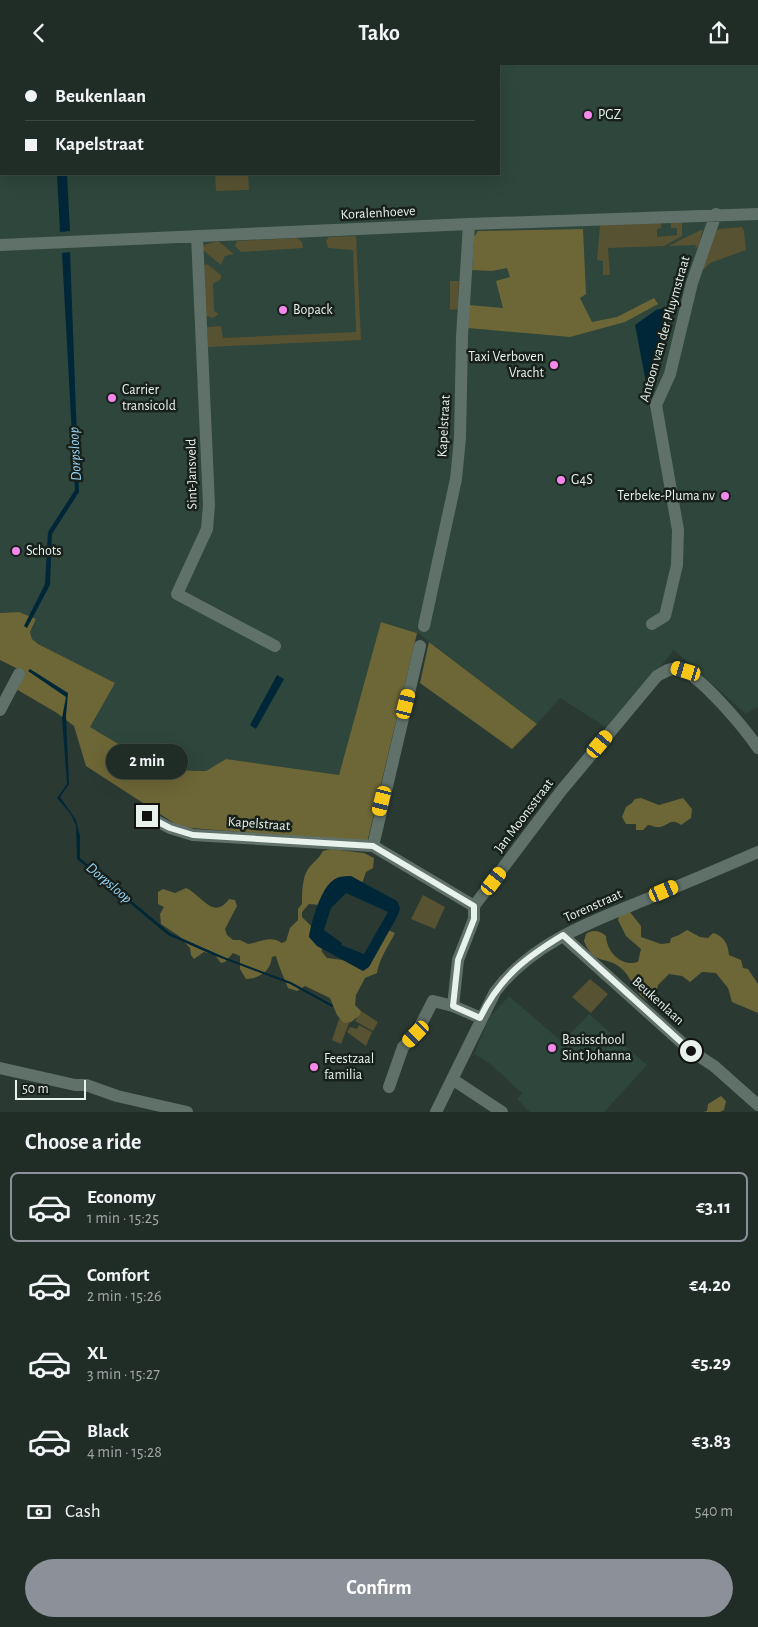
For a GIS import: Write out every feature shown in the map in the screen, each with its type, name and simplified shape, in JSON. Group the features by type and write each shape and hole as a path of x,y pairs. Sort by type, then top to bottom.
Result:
{"street":[{"name":"Antoon van der Pluymstraat","path":"652,623 665,617 677,565 678,530 656,405 670,375 692,283 716,214"},
{"name":"Koralenhoeve","path":"0,245 469,224 758,214"},
{"name":"Kapelstraat","path":"424,626 456,479 460,437 462,337 469,224"},
{"name":"Sint-Jansveld","path":"198,236 209,505 207,529 177,594 275,647"},
{"path":"373,846 420,647"},
{"name":"Jan Moonsstraat","path":"453,1006 458,960 474,919 474,906 579,769 658,676 668,669 677,668 686,671 728,709 742,724 758,748"},
{"path":"0,710 19,674"},
{"name":"Kapelstraat","path":"147,816 170,828 193,835 373,846 474,906"},
{"name":"Torenstraat","path":"436,1112 494,992 513,970 563,935 758,852"},
{"name":"Beukenlaan","path":"563,935 691,1051 714,1066 758,1105"},
{"path":"390,1087 403,1047 416,1034 433,1001 453,1006 480,1018"},
{"path":"0,1068 75,1085 86,1085 117,1096 187,1112"},
{"path":"452,1079 502,1112"}],"shaded area":[{"path":"500,65 758,65 758,707 746,714 674,650 609,729 560,698 537,724 418,633 382,622 339,775 226,759 207,771 162,770 90,727 38,644 32,639 30,632 36,619 19,612 0,613 0,175 500,175"},
{"path":"215,175 248,175 249,190 216,191"},
{"path":"661,222 661,228 657,229 657,237 677,235 677,228 671,228 671,222 682,222 682,236 664,246 608,248 610,275 603,275 603,261 597,260 600,225"},
{"path":"742,227 746,250 710,263 702,271 716,231 719,229"},
{"path":"583,229 586,294 580,298 592,322 617,317 654,298 658,304 625,322 570,337 468,328 469,305 503,308 496,281 510,277 507,268 492,271 472,270 474,237 478,231"},
{"path":"703,229 699,245 695,249 696,245 668,246"},
{"path":"356,236 361,340 208,347 207,327 221,326 223,338 356,332 353,250 328,248 326,241 329,237"},
{"path":"297,238 302,242 303,248 241,252 235,246 237,241"},
{"path":"218,241 234,254 225,256 221,265 203,250 204,245"},
{"path":"207,264 221,275 221,279 213,284 214,311 219,314 213,318 206,316 203,267"},
{"path":"450,281 459,281 458,309 450,310"},
{"path":"19,612 36,619 30,632 32,639 38,644 115,683 90,727 162,770 206,771 226,759 339,775 381,622 417,633 367,843 180,827 86,766 74,726 57,713 16,689 24,672 0,660 0,613"},
{"path":"429,642 537,724 512,749 420,683"},
{"path":"641,798 659,805 683,798 692,809 691,818 681,825 671,822 660,827 648,825 643,830 636,830 636,824 626,824 622,817 626,807 635,799"},
{"path":"331,849 364,853 374,858 373,868 366,872 361,886 348,886 320,905 309,904 302,912 302,917 320,935 322,952 327,958 357,962 388,930 395,933 382,957 377,973 365,978 356,995 355,1005 361,1011 360,1015 351,1022 344,1023 337,1015 330,998 305,986 297,991 288,988 276,956 272,957 269,967 264,973 260,976 246,979 240,969 240,956 233,953 225,962 221,963 215,955 204,952 194,959 190,948 179,936 161,924 160,914 164,907 158,904 158,892 163,889 175,893 186,888 213,907 218,908 229,899 235,900 237,906 225,929 227,935 233,940 240,940 248,944 273,939 282,943 286,941 290,928 298,920 298,909 302,904 306,873 323,851"},
{"path":"423,895 445,907 435,929 411,919"},
{"path":"630,912 641,926 641,937 661,944 670,943 671,938 687,930 700,937 708,938 713,933 723,938 728,947 729,955 741,960 743,968 748,969 758,984 758,1013 732,1002 728,988 716,973 702,972 690,982 682,976 669,974 658,985 655,1000 652,1002 646,1000 638,993 623,970 612,963 597,958 588,949 584,941 586,934 591,931 599,932 606,936 609,948 616,957 626,962 638,962 641,949 626,936 618,920 620,913"},
{"path":"590,979 608,994 591,1013 572,997"},
{"name":"Basisschool Sint Johanna","path":"509,996 562,1042 589,1014 647,1065 604,1112 530,1112 517,1099 522,1093 488,1062 474,1054 489,1018"},
{"path":"361,1011 378,1022 373,1031 355,1021"},
{"path":"340,1016 350,1021 341,1044 332,1040"},
{"path":"359,1025 372,1032 366,1046 347,1032 350,1027 357,1029"},
{"path":"721,1096 726,1101 724,1110 720,1112 703,1112 707,1111 708,1104"}],"water":[{"path":"57,175 67,175 70,231 60,232"},
{"name":"Dorpsloop","path":"70,252 79,492 52,534 50,585 27,628 24,626 45,584 48,532 75,490 62,253"},
{"path":"664,308 662,344 653,389 647,388 635,325 656,310"},
{"name":"Dorpsloop","path":"30,669 68,693 66,716 69,784 60,797 76,820 80,836 80,858 170,933 224,957 291,982 333,1005 332,1007 290,984 213,955 168,935 77,859 76,825 70,813 57,798 67,784 62,718 66,697 28,671"},
{"path":"277,675 284,679 256,729 250,725"},
{"path":"351,876 397,901 400,908 369,967 363,971 317,946 309,937 314,914 325,889 335,879","holes":["346,893 388,912 364,954 341,945 342,943 324,930 331,908"]}],"place":[{"name":"PGZ","path":"588,115"},
{"name":"Bopack","path":"283,310"},
{"name":"Taxi Verboven Vracht","path":"554,365"},
{"name":"Carrier transicold","path":"112,398"},
{"name":"G4S","path":"561,480"},
{"name":"Terbeke-Pluma nv","path":"725,496"},
{"name":"Schots","path":"16,551"},
{"name":"Basisschool Sint Johanna","path":"552,1048"},
{"name":"Feestzaal familia","path":"314,1067"}],"route":[{"path":"147,816 170,828 193,835 373,846 474,906 474,919 458,960 453,1006 480,1018 494,992 513,970 563,935 691,1051"}]}
